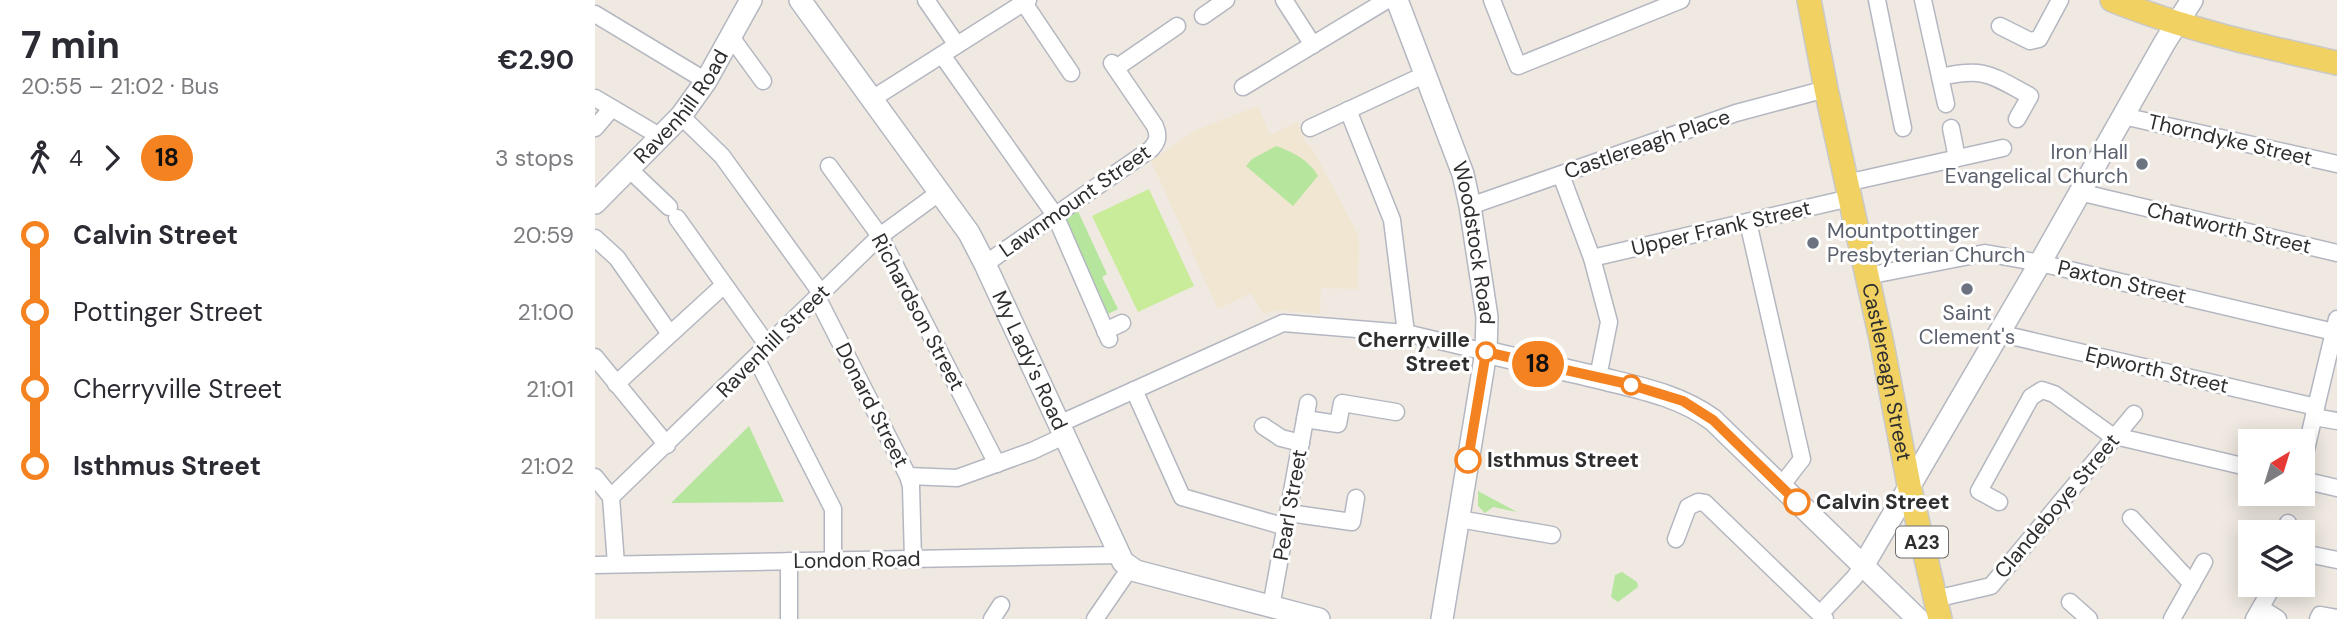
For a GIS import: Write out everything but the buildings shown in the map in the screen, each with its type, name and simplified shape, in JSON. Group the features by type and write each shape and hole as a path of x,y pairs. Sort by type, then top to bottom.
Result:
{"main road":[{"name":"Castlereagh Street","path":"1809,0 1909,485 1938,609"},
{"path":"2112,0 2219,36 2337,63"}],"street":[{"name":"My Lady's Road","path":"800,0 969,233 1124,562"},
{"path":"926,0 957,45"},
{"path":"1203,16 1226,0"},
{"path":"1284,0 1313,45"},
{"path":"1253,86 1387,0"},
{"name":"Woodstock Road","path":"1397,0 1458,158 1470,206 1487,317 1486,352 1442,619"},
{"path":"1492,0 1518,66 1681,0"},
{"path":"1877,0 1903,128"},
{"path":"1923,0 1946,104"},
{"path":"2000,26 2030,41 2039,39 2060,0"},
{"path":"1676,540 1688,507 1698,502 1705,503 1823,616 1863,566 2192,0"},
{"path":"872,99 1026,1 1072,73"},
{"name":"Ravenhill Road","path":"595,203 681,116 706,81 731,37 744,2"},
{"path":"595,15 706,81"},
{"name":"Lawnmount Street","path":"985,264 1157,143 1159,135 1156,126 1114,66 1177,26"},
{"path":"731,37 763,81"},
{"path":"942,54 1055,215 1107,335 1122,323"},
{"path":"1941,77 1978,72 2001,80 2030,96 2017,119"},
{"path":"1310,128 1424,75"},
{"name":"Castlereagh Place","path":"1470,206 1736,113 1826,89"},
{"path":"595,98 661,137"},
{"path":"595,128 612,108"},
{"path":"1348,110 1392,220 1406,333"},
{"name":"Donard Street","path":"681,116 722,156 819,295 908,476 911,486 913,559"},
{"name":"Thorndyke Street","path":"2123,116 2337,164"},
{"path":"1951,128 1957,158"},
{"name":"Upper Frank Street","path":"1593,258 1748,222 1957,158 2003,148"},
{"name":"Richardson Street","path":"829,166 880,236 997,464"},
{"path":"629,169 673,213 724,285 762,352 833,509 833,560"},
{"path":"1561,174 1593,258 1609,322 1598,377"},
{"name":"Ravenhill Street","path":"611,497 880,236 940,192"},
{"name":"Chatworth Street","path":"2079,192 2337,253"},
{"path":"1748,222 1802,459 1781,486"},
{"path":"595,238 617,258 670,334"},
{"name":"Paxton Street","path":"1867,276 1985,253 2335,326"},
{"path":"616,384 724,285"},
{"path":"908,476 957,478 1032,452 1062,430 1134,390 1283,323 1406,333 1598,377 1683,401 1713,420 1918,619"},
{"path":"2311,429 2333,354 2335,326"},
{"name":"Epworth Street","path":"1998,333 2315,412 2337,421"},
{"path":"595,357 667,445"},
{"path":"1134,390 1182,497 1288,520 1352,523 1356,498"},
{"path":"1999,502 1976,496 2031,397 2037,392 2048,391 2055,394 2115,436 2238,465"},
{"name":"Pearl Street","path":"1271,607 1308,403"},
{"path":"1305,419 1338,424 1342,403 1396,412"},
{"name":"Clandeboye Street","path":"1938,609 1991,586 2134,414"},
{"path":"1263,426 1281,438 1301,443"},
{"path":"595,477 611,497 616,564"},
{"path":"2315,489 2337,488"},
{"path":"2131,518 2192,584"},
{"path":"1459,519 1552,535"},
{"path":"2315,555 2337,560"},
{"name":"London Road","path":"595,565 913,559 1124,562"},
{"path":"789,561 789,619"},
{"path":"1095,619 1124,562 1319,619"},
{"path":"2172,619 2204,562"},
{"path":"2267,597 2257,614 2278,619"},
{"path":"2070,601 2089,619"},
{"path":"2318,619 2321,615 2337,618"}],"shaded area":[{"path":"1258,106 1270,135 1298,122 1304,140 1313,150 1359,236 1358,289 1321,288 1320,314 1278,310 1263,314 1251,293 1218,309 1151,161 1196,130"}],"green space":[{"path":"1276,146 1300,157 1318,176 1293,206 1246,166 1252,159"},
{"path":"1149,189 1194,286 1138,312 1092,216"},
{"path":"1077,209 1107,274 1102,277 1118,309 1108,314 1105,313 1064,220"},
{"path":"749,426 784,502 671,503"},
{"path":"1478,491 1517,512 1493,507 1485,513 1478,506"},
{"path":"1622,572 1637,582 1638,587 1618,602 1611,597 1615,575"}],"bus line":[{"name":"18","path":"1468,460 1486,352 1628,384 1683,401 1713,420 1797,502"}],"place":[{"name":"Iron Hall Evangelical Church","path":"2142,164"},
{"name":"Mountpottinger Presbyterian Church","path":"1813,243"},
{"name":"Saint Clement's","path":"1967,289"},
{"name":"Cherryville Street","path":"1486,352"},
{"name":"Isthmus Street","path":"1468,460"},
{"name":"Calvin Street","path":"1797,502"}]}
